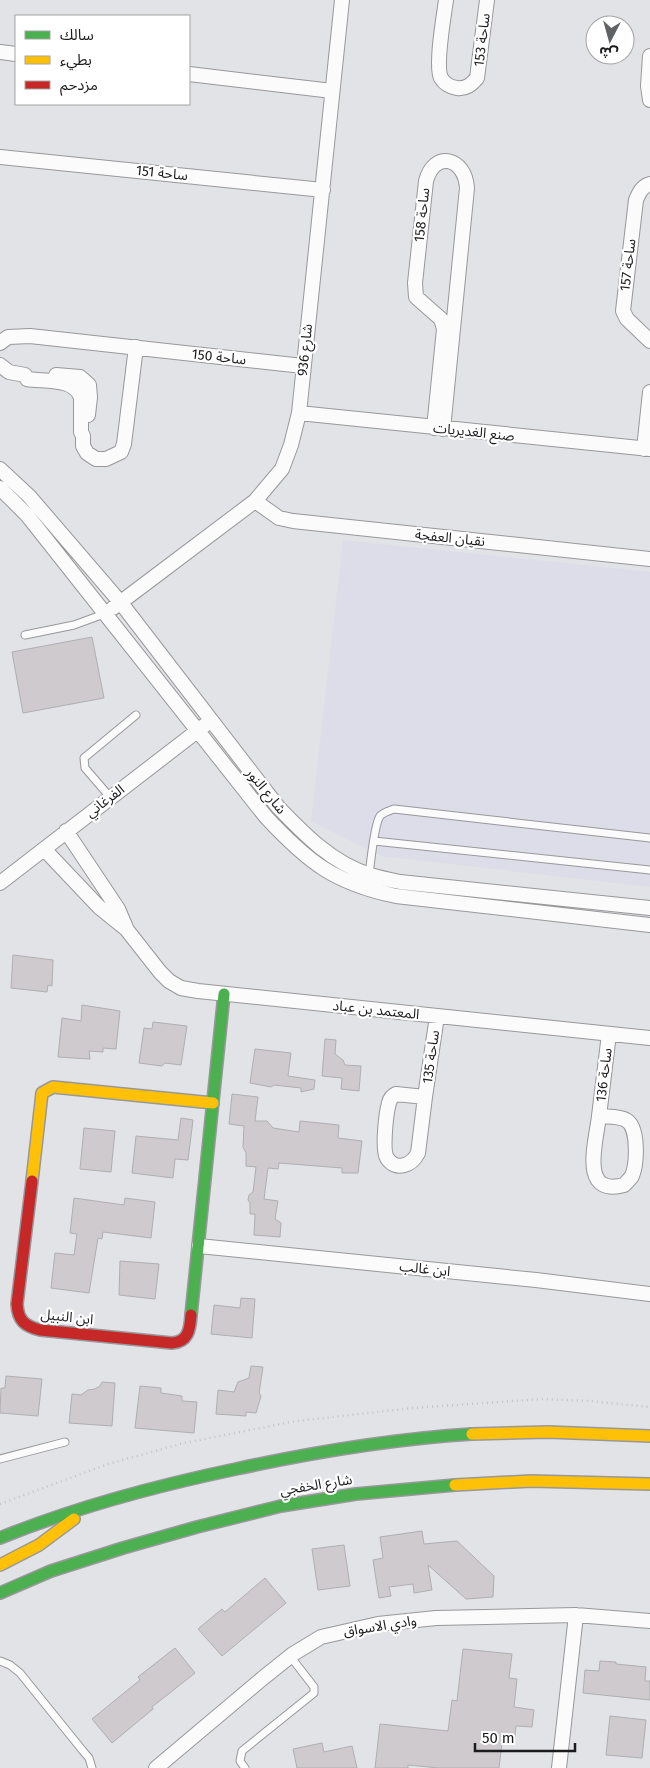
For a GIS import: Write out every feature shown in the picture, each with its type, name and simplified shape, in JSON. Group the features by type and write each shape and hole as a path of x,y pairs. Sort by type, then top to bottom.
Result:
{"main road":[{"name":"ابن النبيل","path":"213,1103 61,1087 53,1087 42,1094 17,1304 20,1322 27,1328 175,1344 183,1341 188,1336 199,1246 224,994"},
{"path":"0,1538 7,1531 91,1504 186,1479 351,1446 447,1436 532,1433 650,1436"},
{"name":"شارع الخفجي","path":"0,1593 51,1571 123,1548 281,1506 356,1494 446,1486 531,1481 650,1484"},
{"path":"0,1565 64,1529 91,1504"}],"street":[{"name":"شارع 936","path":"104,614 255,501 282,469 291,445 299,413 342,0"},
{"name":"ساحة 153","path":"446,0 439,72 445,83 453,87 462,88 471,85 477,78 487,0"},
{"path":"0,52 15,54"},
{"path":"650,56 648,86 650,100"},
{"path":"190,74 332,91"},
{"name":"ساحة 151","path":"0,157 323,190"},
{"name":"ساحة 158","path":"438,162 446,162 456,164 462,169 466,178 456,296 438,428 444,329 440,319 416,297 415,283 426,181 432,167 438,162"},
{"name":"ساحة 157","path":"647,335 625,317 623,308 636,200 639,191 650,184"},
{"path":"432,311 448,304 456,296"},
{"name":"ساحة 150","path":"0,343 8,337 18,336 303,366"},
{"path":"0,365 9,372 25,375 27,372 80,377 85,380 89,385 90,397 83,446 87,453 96,458 106,459 121,452 124,444 136,347"},
{"path":"647,449 650,392"},
{"name":"صنع الغديريات","path":"299,413 647,449"},
{"name":"شارع النور","path":"0,469 29,496 121,603 278,807 304,834 324,851 369,874 400,882 650,908"},
{"name":"شارع النور","path":"0,488 27,515 266,817 292,845 316,864 339,878 368,890 396,896 650,925"},
{"name":"نقيان العفجة","path":"255,501 279,518 293,521 650,559"},
{"name":"الفرغاني","path":"0,883 211,720"},
{"name":"المعتمد بن عباد","path":"66,831 118,909 127,930"},
{"name":"المعتمد بن عباد","path":"44,849 100,906 127,930 160,972 169,981 181,988 650,1038"},
{"name":"ساحة 135","path":"425,1097 396,1094 389,1101 384,1150 392,1164 408,1165 418,1153 436,1016"},
{"name":"ساحة 136","path":"600,1116 620,1118 627,1120 632,1125 636,1159 631,1178 624,1185 607,1187 599,1183 594,1175 593,1166 609,1034"},
{"name":"ابن غالب","path":"199,1246 536,1280 650,1294"},
{"path":"559,1768 576,1615"},
{"name":"وادي الاسواق","path":"156,1768 290,1656 321,1637 378,1624 436,1618 576,1615 650,1621"}],"lane":[{"path":"25,635 74,625 104,614"},
{"path":"110,797 84,768 84,758 136,716"},
{"path":"369,874 380,817 385,812 394,809 650,838"},
{"path":"374,841 650,870"},
{"path":"0,1459 64,1442"},
{"path":"244,1768 240,1761 242,1751 314,1693 314,1687 290,1656"},
{"path":"0,1661 10,1665 20,1673 89,1758 92,1768"}],"path":[{"path":"0,1504 108,1464 184,1443 296,1421 413,1408 543,1399 590,1401 650,1407"}],"shaded area":[{"path":"343,540 650,572 650,887 381,856 311,821"}],"building":[{"path":"92,637 104,698 23,713 12,652"},
{"path":"13,955 53,960 52,986 48,985 47,992 11,988"},
{"path":"82,1005 120,1011 116,1049 103,1048 103,1052 89,1051 90,1059 58,1057 62,1018 81,1021"},
{"path":"153,1022 187,1026 181,1065 165,1063 162,1066 139,1063 144,1028 152,1029"},
{"path":"325,1039 336,1040 335,1054 343,1060 345,1065 361,1066 359,1091 341,1089 342,1078 322,1076"},
{"path":"255,1049 291,1053 288,1076 315,1080 314,1089 301,1092 301,1088 274,1085 271,1087 250,1083"},
{"path":"232,1094 258,1097 255,1121 267,1121 273,1128 299,1132 300,1121 339,1125 338,1138 362,1141 358,1173 342,1173 342,1168 279,1163 278,1169 268,1168 264,1199 278,1201 275,1219 281,1223 280,1237 254,1235 255,1214 250,1214 250,1203 248,1200 249,1195 253,1192 256,1167 246,1166 246,1153 243,1147 244,1126 229,1124"},
{"path":"181,1118 193,1120 188,1160 175,1159 173,1178 132,1173 136,1136 178,1140"},
{"path":"84,1128 115,1131 111,1172 80,1169"},
{"path":"74,1198 124,1205 125,1198 155,1202 151,1238 103,1232 102,1239 98,1238 89,1293 51,1288 55,1253 74,1255 77,1234 70,1233"},
{"path":"120,1261 159,1264 155,1299 119,1295"},
{"path":"241,1298 255,1299 252,1338 211,1334 214,1305 240,1308"},
{"path":"251,1366 263,1367 259,1393 261,1396 256,1413 246,1412 246,1416 216,1414 218,1390 234,1392 238,1382 249,1378"},
{"path":"6,1376 42,1379 38,1416 0,1413 1,1388 5,1388"},
{"path":"102,1382 115,1383 112,1426 69,1423 72,1394 81,1395 88,1390 100,1386"},
{"path":"140,1386 161,1388 161,1393 182,1396 182,1401 197,1402 194,1433 135,1428"},
{"path":"422,1531 424,1544 457,1541 494,1576 493,1597 466,1599 428,1565 432,1590 414,1593 413,1584 389,1587 391,1596 379,1598 373,1560 383,1558 380,1537"},
{"path":"344,1545 350,1586 318,1590 312,1549"},
{"path":"265,1578 286,1603 222,1656 198,1629 222,1609 225,1612"},
{"path":"175,1648 195,1673 152,1707 153,1709 112,1743 92,1719 140,1680 138,1677"},
{"path":"463,1649 512,1654 509,1678 517,1679 514,1707 534,1710 532,1727 516,1726 514,1744 502,1742 499,1768 439,1768 408,1765 408,1768 375,1768 380,1724 448,1731 452,1700 457,1701"},
{"path":"600,1661 646,1667 645,1681 650,1681 650,1700 583,1693 585,1670 599,1671"},
{"path":"610,1716 646,1720 642,1758 606,1755"},
{"path":"322,1743 324,1752 352,1746 357,1768 297,1768 293,1749"}],"traffic: fast":[{"path":"191,1315 224,994"},
{"path":"0,1538 87,1507 146,1490 206,1476 353,1447 412,1439 472,1434"},
{"path":"0,1593 51,1571 123,1548 281,1506 356,1494 455,1485"}],"traffic: slow":[{"path":"32,1181 42,1093 53,1087 213,1103"},
{"path":"472,1434 548,1432 650,1436"},
{"path":"455,1485 531,1481 650,1484"},
{"path":"0,1565 39,1545 74,1519"}],"traffic: jam":[{"path":"32,1181 17,1304 20,1318 26,1324 40,1330 172,1343 185,1338 190,1326 191,1315"}]}
